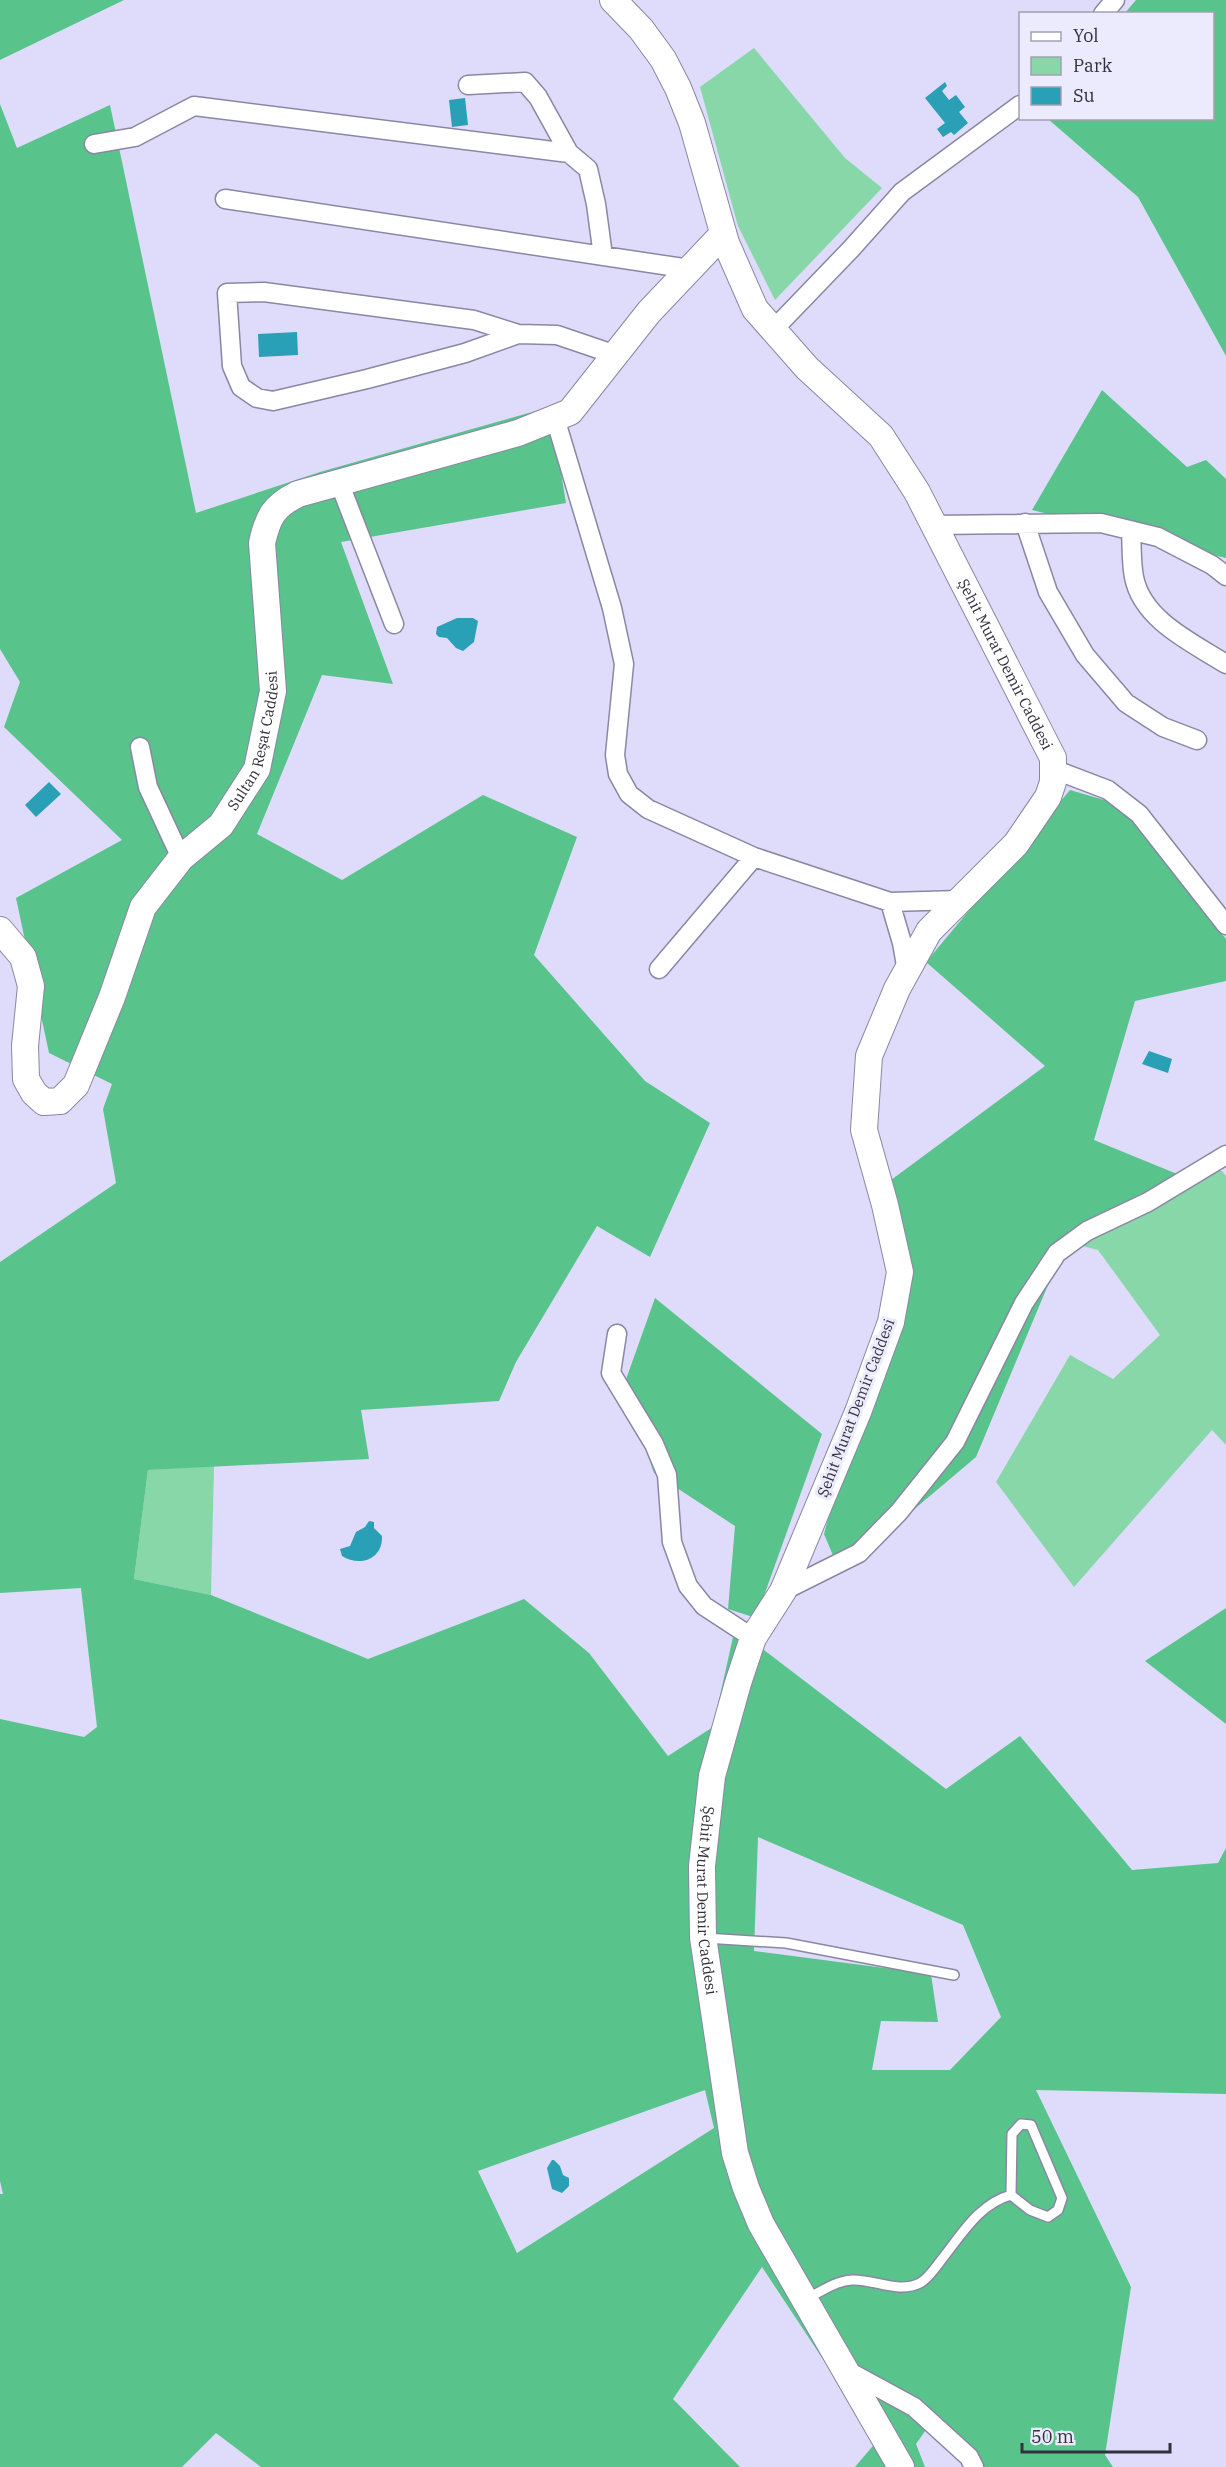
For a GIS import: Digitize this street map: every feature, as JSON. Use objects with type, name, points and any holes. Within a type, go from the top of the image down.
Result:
[{"type":"street","name":"Şehit Murat Demir Caddesi","points":[[613,0],[641,29],[663,59],[678,88],[692,123],[723,234],[754,309],[807,368],[881,436],[917,492],[1053,758],[1053,782],[1048,797],[1016,844],[929,931],[897,989],[869,1056],[864,1130],[885,1205],[900,1272],[891,1322],[858,1412],[783,1591],[753,1638],[712,1776],[702,1866],[703,1937],[735,2153],[746,2188],[761,2224],[901,2467]]},
{"type":"street","points":[[1105,12],[1115,0]]},
{"type":"street","points":[[468,85],[525,82],[538,97],[569,153],[588,169],[596,204],[603,256]]},
{"type":"street","points":[[94,144],[135,137],[194,106],[569,153]]},
{"type":"street","points":[[773,330],[902,192],[1019,106]]},
{"type":"street","points":[[225,199],[690,270]]},
{"type":"street","name":"Sultan Reşat Caddesi","points":[[0,930],[23,957],[31,986],[25,1046],[26,1079],[34,1093],[44,1102],[60,1101],[76,1085],[112,997],[143,907],[181,858],[221,825],[257,769],[273,691],[262,543],[267,520],[281,503],[298,494],[518,433],[570,412],[649,312],[723,234]]},
{"type":"street","points":[[518,334],[422,365],[273,401],[257,398],[241,387],[232,366],[227,293],[264,292],[463,319],[518,334],[557,335],[616,355]]},
{"type":"street","points":[[555,418],[612,608],[624,664],[615,755],[618,774],[629,794],[648,809],[754,857],[890,902],[960,900]]},
{"type":"street","points":[[339,482],[394,624]]},
{"type":"street","points":[[1025,523],[1048,592],[1085,656],[1126,703],[1163,727],[1197,740]]},
{"type":"street","points":[[934,525],[1101,524],[1158,537],[1212,565],[1226,576]]},
{"type":"street","points":[[1131,531],[1134,578],[1147,607],[1172,628],[1226,664]]},
{"type":"street","points":[[140,747],[148,787],[181,858]]},
{"type":"street","points":[[1053,770],[1108,790],[1139,814],[1226,925]]},
{"type":"street","points":[[659,969],[754,857]]},
{"type":"street","points":[[890,902],[902,943],[907,971]]},
{"type":"street","points":[[783,1591],[859,1553],[899,1512],[955,1442],[1024,1303],[1057,1253],[1086,1231],[1148,1202],[1224,1160]]},
{"type":"street","points":[[618,1334],[610,1373],[654,1444],[667,1475],[672,1542],[688,1586],[704,1606],[753,1638]]},
{"type":"street","points":[[844,2369],[914,2407],[969,2457],[974,2467]]},
{"type":"lane","points":[[703,1937],[786,1942],[954,1975]]},
{"type":"lane","points":[[1026,2124],[1032,2126],[1062,2198],[1061,2205],[1048,2217],[1029,2210],[1011,2195],[1012,2134],[1017,2127],[1026,2124]]},
{"type":"lane","points":[[804,2301],[835,2284],[850,2280],[902,2287],[916,2284],[929,2275],[980,2212],[996,2200],[1011,2195]]},
{"type":"green space","points":[[0,0],[124,0],[0,60]]},
{"type":"green space","points":[[1136,0],[1226,0],[1226,356],[1138,197],[1049,120],[1214,120],[1214,12],[1126,12]]},
{"type":"green space","points":[[754,48],[845,158],[882,188],[775,300],[738,226],[700,87]]},
{"type":"green space","points":[[0,104],[17,148],[110,105],[196,513],[320,472],[550,407],[566,503],[341,542],[393,684],[322,675],[257,834],[342,880],[483,795],[577,837],[534,955],[645,1081],[710,1123],[650,1257],[597,1226],[516,1362],[499,1401],[361,1410],[369,1459],[148,1470],[134,1579],[211,1595],[368,1659],[524,1599],[589,1653],[668,1756],[713,1727],[735,1628],[946,1789],[1020,1736],[1132,1870],[1218,1863],[1226,1848],[1226,2094],[1036,2090],[1131,2287],[1105,2455],[1113,2467],[965,2467],[935,2417],[916,2444],[925,2467],[855,2467],[877,2441],[762,2267],[673,2399],[740,2467],[261,2467],[216,2433],[182,2467],[0,2467],[0,2194],[3,2194],[0,2181],[0,1719],[84,1737],[97,1727],[81,1588],[0,1593],[0,1262],[116,1183],[103,1109],[112,1084],[49,1053],[16,898],[122,840],[4,727],[20,682],[0,649]],"holes":[[[758,1837],[963,1925],[1001,2017],[950,2070],[872,2070],[881,2021],[938,2022],[931,1974],[754,1951]],[[705,2090],[714,2128],[517,2253],[478,2171]]]},
{"type":"green space","points":[[1102,390],[1187,467],[1206,460],[1226,479],[1226,558],[1032,510]]},
{"type":"green space","points":[[1070,790],[1118,804],[1226,939],[1226,981],[1135,1001],[1094,1140],[1187,1178],[1066,1242],[976,1457],[840,1572],[824,1534],[899,1260],[887,1183],[1045,1066],[926,962]]},
{"type":"green space","points":[[1213,1171],[1222,1171],[1226,1176],[1226,1445],[1212,1430],[1074,1587],[996,1482],[1070,1355],[1113,1379],[1160,1335],[1098,1250],[1066,1242]]},
{"type":"green space","points":[[655,1298],[822,1434],[756,1618],[728,1609],[735,1526],[654,1473],[624,1385]]},
{"type":"green space","points":[[214,1466],[211,1595],[134,1579],[148,1470]]},
{"type":"green space","points":[[1226,1608],[1226,1724],[1145,1661]]},
{"type":"water","points":[[945,82],[947,86],[942,91],[949,100],[956,95],[965,107],[959,112],[968,123],[954,135],[951,132],[943,137],[937,129],[945,123],[925,98]]},
{"type":"water","points":[[465,98],[468,125],[452,127],[449,100]]},
{"type":"water","points":[[297,332],[298,355],[259,357],[258,334]]},
{"type":"water","points":[[457,618],[473,618],[478,621],[474,642],[463,651],[456,648],[447,638],[436,634],[437,627]]},
{"type":"water","points":[[49,782],[61,794],[36,817],[25,805]]},
{"type":"water","points":[[1149,1051],[1172,1059],[1168,1073],[1142,1064]]},
{"type":"water","points":[[369,1521],[374,1522],[374,1528],[382,1536],[379,1551],[369,1559],[362,1561],[342,1556],[340,1549],[350,1546],[356,1532],[365,1527]]},
{"type":"water","points":[[552,2160],[560,2166],[563,2175],[569,2178],[569,2186],[562,2193],[552,2189],[547,2168]]}]
